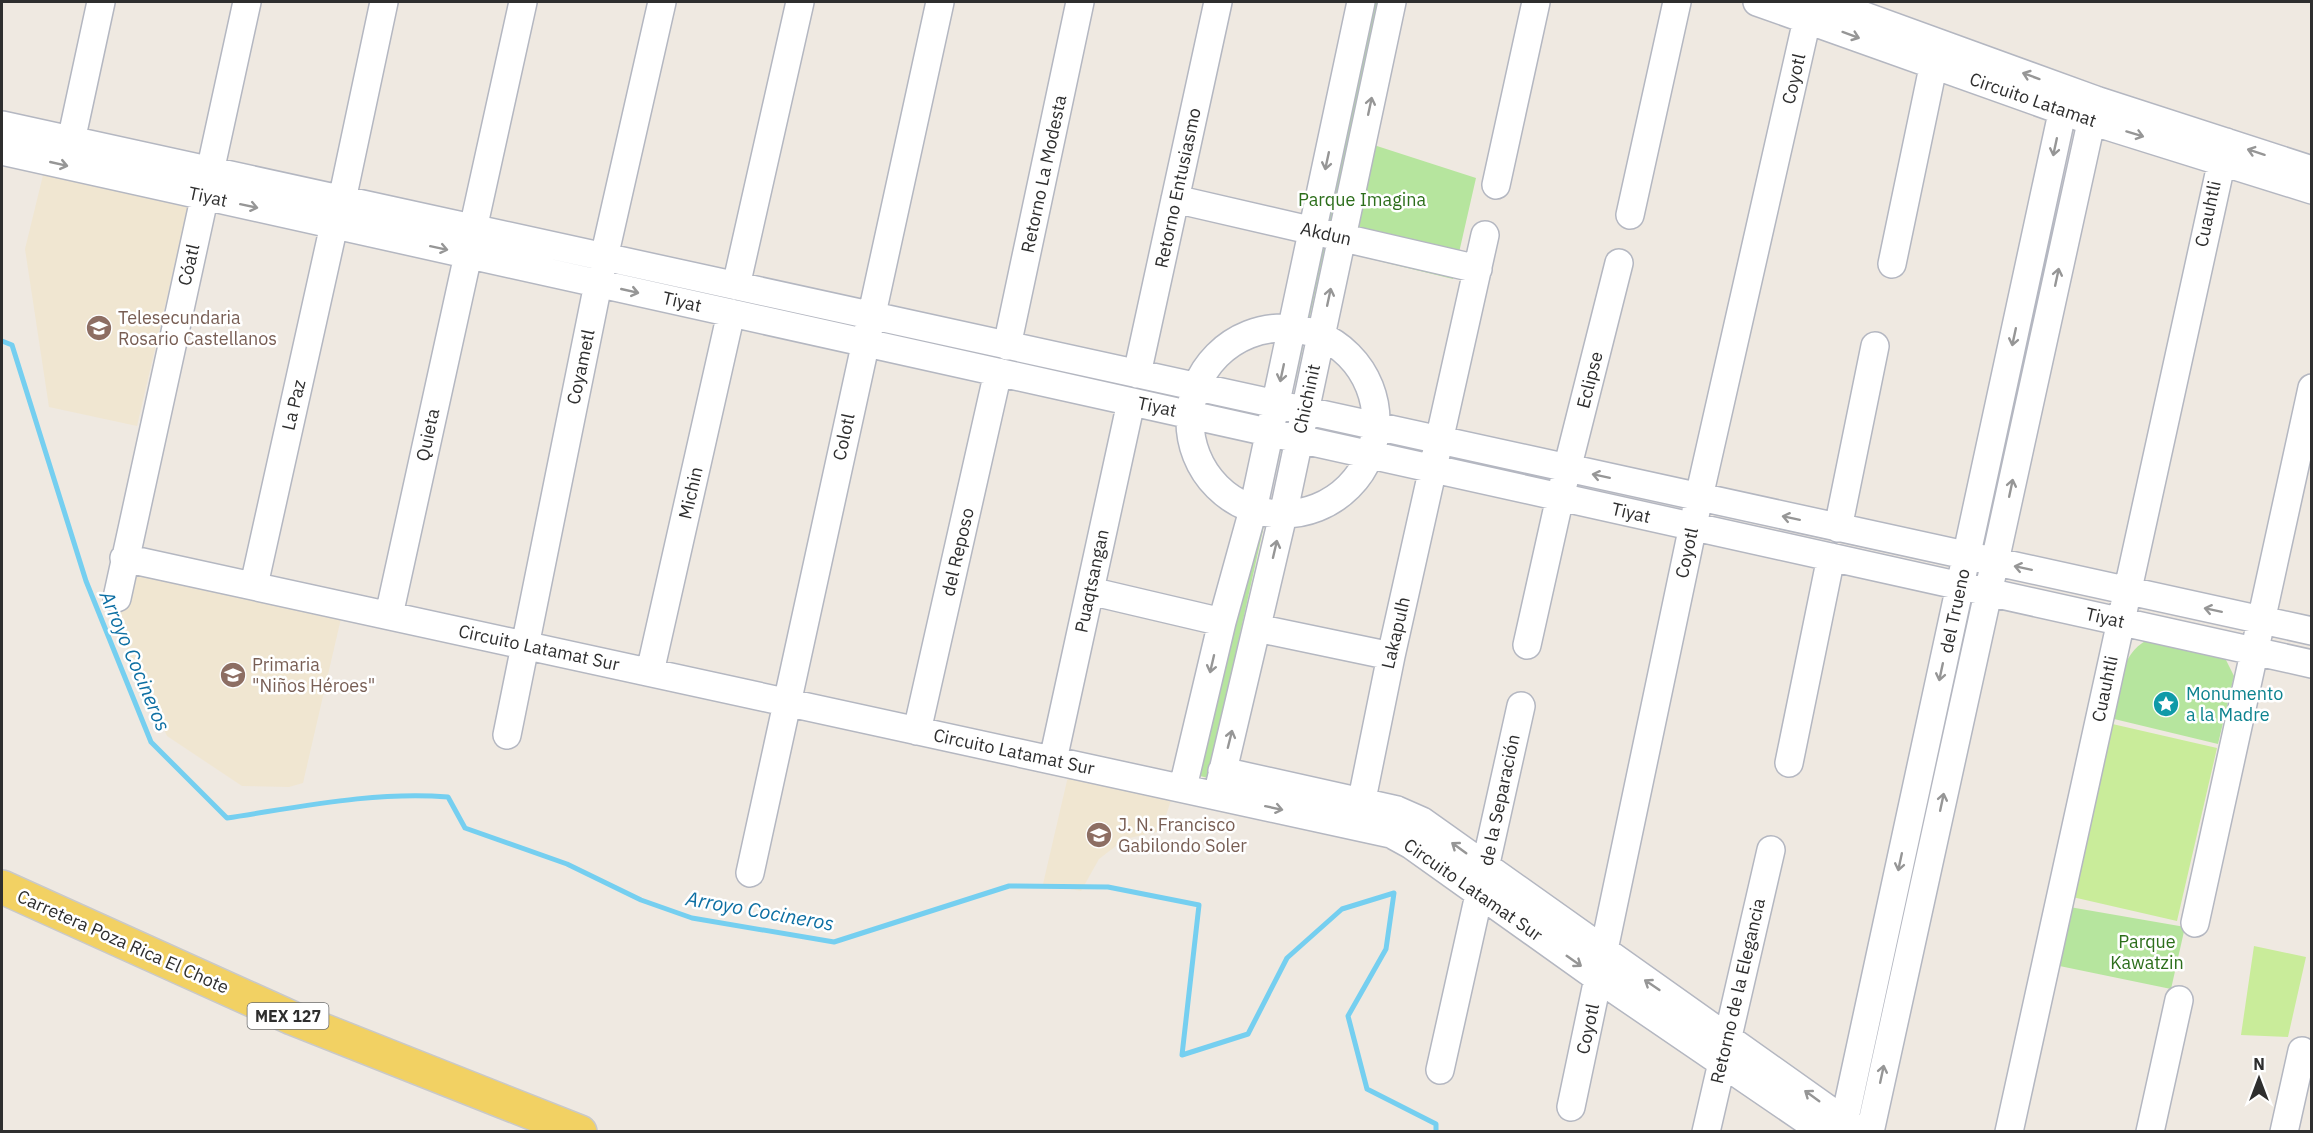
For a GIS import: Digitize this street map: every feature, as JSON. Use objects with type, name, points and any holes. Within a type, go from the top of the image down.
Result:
[{"type":"main road","name":"Carretera Poza Rica El Chote","points":[[2,887],[292,1018],[580,1131]]},
{"type":"street","points":[[71,141],[101,2]]},
{"type":"street","name":"Cóatl","points":[[117,598],[247,2]]},
{"type":"street","name":"La Paz","points":[[254,585],[384,2]]},
{"type":"street","name":"Quieta","points":[[389,615],[523,2]]},
{"type":"street","name":"Coyametl","points":[[507,735],[598,284],[662,2]]},
{"type":"street","points":[[736,286],[800,2]]},
{"type":"street","name":"Colotl","points":[[750,873],[940,2]]},
{"type":"street","name":"Retorno La Modesta","points":[[1007,345],[1080,2]]},
{"type":"street","name":"Retorno Entusiasmo","points":[[1137,374],[1218,2]]},
{"type":"street","name":"Chichinit","points":[[1183,787],[1222,622],[1252,510],[1361,2]]},
{"type":"street","name":"Chichinit","points":[[1220,783],[1299,439],[1392,2]]},
{"type":"street","points":[[1496,185],[1536,2]]},
{"type":"street","points":[[1630,215],[1677,2]]},
{"type":"street","name":"Circuito Latamat","points":[[1757,2],[1815,8],[2094,110],[2223,151],[2312,170]]},
{"type":"street","name":"Coyotl","points":[[1571,1107],[1699,497],[1815,8]]},
{"type":"street","points":[[1892,264],[1936,54]]},
{"type":"street","name":"del Trueno","points":[[1842,1129],[2065,100]]},
{"type":"street","name":"del Trueno","points":[[1869,1131],[2094,110]]},
{"type":"street","name":"Tiyat","points":[[2,125],[71,141],[208,184]]},
{"type":"street","name":"Tiyat","points":[[2,151],[208,184],[338,212],[471,242],[598,284],[2312,664]]},
{"type":"street","name":"Circuito Latamat","points":[[2223,151],[2312,190]]},
{"type":"street","name":"Cuauhtli","points":[[2009,1131],[2223,151]]},
{"type":"street","name":"Akdun","points":[[1175,199],[1478,269]]},
{"type":"street","name":"Lakapulh","points":[[1359,814],[1391,656],[1485,235]]},
{"type":"street","name":"Tiyat","points":[[471,242],[604,257],[2312,631]]},
{"type":"street","name":"Eclipse","points":[[1527,645],[1560,497],[1619,263]]},
{"type":"street","name":"Michin","points":[[650,672],[731,313]]},
{"type":"street","points":[[1292,327],[1321,335],[1345,350],[1363,372],[1374,398],[1377,427],[1370,455],[1350,487],[1319,508],[1282,515],[1252,510],[1226,496],[1205,474],[1192,447],[1189,414],[1195,387],[1211,360],[1234,341],[1262,330],[1292,327]]},
{"type":"street","points":[[1838,528],[1875,346]]},
{"type":"street","points":[[1048,383],[1055,356]]},
{"type":"street","name":"del Reposo","points":[[917,731],[998,372]]},
{"type":"street","points":[[2195,923],[2309,400]]},
{"type":"street","name":"Puaqtsangan","points":[[1053,760],[1131,402]]},
{"type":"street","points":[[1789,763],[1831,557]]},
{"type":"street","name":"Circuito Latamat Sur","points":[[124,558],[1183,787],[1220,783],[1359,814],[1397,810],[1422,821],[1605,953],[1728,1036],[1842,1129]]},
{"type":"street","points":[[1090,591],[1222,622]]},
{"type":"street","points":[[1257,628],[1391,656]]},
{"type":"street","name":"de la Separación","points":[[1440,1070],[1521,706]]},
{"type":"street","name":"Circuito Latamat Sur","points":[[1359,814],[1406,842],[1599,979],[1722,1062],[1842,1129]]},
{"type":"street","name":"Retorno de la Elegancia","points":[[1706,1131],[1771,850]]},
{"type":"street","points":[[2150,1131],[2179,1000]]},
{"type":"street","points":[[2284,1131],[2302,1050]]},
{"type":"shaded area","name":"Telesecundaria Rosario Castellanos","points":[[45,167],[190,199],[137,426],[49,407],[25,249]]},
{"type":"shaded area","name":"Primaria \"Niños Héroes\"","points":[[135,570],[342,614],[303,783],[289,787],[242,786],[167,736],[110,611],[130,593]]},
{"type":"shaded area","name":"J. N. Francisco Gabilondo Soler","points":[[1069,772],[1172,797],[1161,831],[1125,839],[1099,859],[1081,891],[1043,884]]},
{"type":"green space","name":"Parque Imagina","points":[[1371,2],[1379,2],[1349,137],[1476,178],[1453,279],[1325,248],[1295,383],[1287,381],[1317,246],[1296,241],[1309,186]]},
{"type":"green space","points":[[1275,438],[1283,440],[1208,778],[1200,776]]},
{"type":"green space","points":[[2147,640],[2224,656],[2234,676],[2218,744],[2110,718],[2126,663],[2138,646]]},
{"type":"green space","points":[[2108,723],[2217,748],[2177,921],[2068,896]]},
{"type":"green space","name":"Parque Kawatzin","points":[[2058,905],[2185,927],[2171,989],[2045,963]]},
{"type":"green space","points":[[2254,946],[2306,957],[2288,1037],[2241,1035]]},
{"type":"waterway","name":"Arroyo Cocineros","points":[[2,341],[12,345],[86,581],[151,742],[227,818],[365,798],[448,797],[465,828],[567,864],[641,900],[692,918],[834,942],[1009,886],[1108,887],[1199,905],[1182,1055],[1248,1034],[1287,958],[1342,909],[1394,893],[1386,949],[1348,1016],[1367,1089],[1436,1124],[1436,1132]]},
{"type":"place","name":"Telesecundaria Rosario Castellanos","points":[[99,328]]},
{"type":"place","name":"Primaria \"Niños Héroes\"","points":[[233,675]]},
{"type":"place","name":"Monumento a la Madre","points":[[2166,704]]},
{"type":"place","name":"J. N. Francisco Gabilondo Soler","points":[[1099,835]]}]
